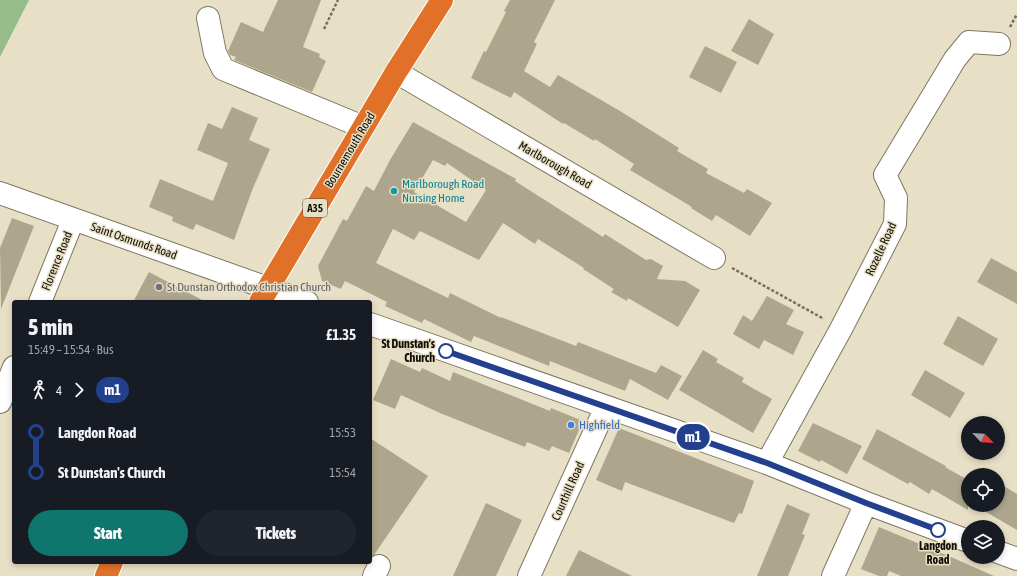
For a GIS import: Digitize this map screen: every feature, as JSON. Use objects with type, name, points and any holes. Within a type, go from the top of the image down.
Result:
[{"type":"highway","name":"Bournemouth Road","points":[[264,295],[396,72],[442,0]]},
{"type":"highway","points":[[106,576],[111,564]]},
{"type":"street","points":[[208,18],[215,53],[223,70],[363,127]]},
{"type":"street","name":"Rozelle Road","points":[[767,463],[841,329],[895,224],[896,198],[885,175],[955,59],[969,42],[999,44]]},
{"type":"street","name":"Marlborough Road","points":[[396,72],[714,258]]},
{"type":"street","name":"Saint Osmunds Road","points":[[0,193],[264,295],[295,300]]},
{"type":"street","name":"Florence Road","points":[[41,300],[73,220]]},
{"type":"street","points":[[372,325],[767,463],[866,503],[961,538]]},
{"type":"street","points":[[0,402],[12,372]]},
{"type":"street","name":"Courthill Road","points":[[529,576],[606,406]]},
{"type":"street","points":[[833,576],[866,503]]},
{"type":"street","points":[[1005,555],[1017,559]]},
{"type":"path","points":[[324,29],[338,0]]},
{"type":"path","points":[[714,258],[841,329]]},
{"type":"green space","points":[[0,0],[29,0],[0,57]]},
{"type":"building","points":[[278,0],[321,0],[303,47],[320,54],[319,57],[326,61],[312,92],[234,60],[236,57],[230,55],[228,51],[241,22],[263,32]]},
{"type":"building","points":[[510,0],[555,0],[534,42],[537,44],[524,71],[550,87],[558,75],[620,111],[679,148],[677,151],[708,169],[706,173],[744,193],[747,189],[772,203],[750,236],[716,215],[712,221],[691,208],[692,207],[630,170],[634,164],[595,139],[594,141],[564,123],[563,124],[514,92],[511,98],[471,78],[506,12],[504,11]]},
{"type":"building","points":[[749,19],[774,34],[758,65],[731,51]]},
{"type":"building","points":[[705,46],[737,62],[721,93],[689,77]]},
{"type":"building","points":[[232,107],[258,118],[249,140],[270,149],[253,188],[234,240],[196,224],[193,230],[172,221],[173,217],[149,207],[160,179],[213,201],[228,163],[197,150],[208,123],[222,129]]},
{"type":"building","points":[[413,122],[516,179],[515,181],[603,237],[605,234],[646,260],[651,259],[663,266],[657,279],[685,281],[700,290],[678,327],[628,298],[627,301],[611,292],[614,289],[583,269],[584,268],[538,239],[535,244],[503,223],[479,260],[420,231],[414,240],[393,229],[376,263],[448,298],[450,293],[501,318],[576,346],[578,342],[656,373],[661,365],[682,376],[668,400],[630,379],[625,391],[550,361],[549,366],[474,336],[471,342],[424,319],[422,323],[385,306],[387,302],[345,281],[341,289],[322,281],[318,266],[343,219],[347,221],[366,186],[374,191],[390,160]],"holes":[[[433,160],[445,166],[447,163],[486,190],[466,222],[414,192]]]},
{"type":"building","points":[[12,218],[34,226],[1,309],[0,248]]},
{"type":"building","points":[[991,258],[1017,272],[1017,304],[977,282]]},
{"type":"building","name":"St Dunstan Orthodox Christian Church","points":[[149,272],[202,300],[134,300]]},
{"type":"building","points":[[767,296],[794,310],[786,324],[804,332],[793,355],[764,340],[759,349],[733,334],[743,315],[752,321]]},
{"type":"building","points":[[958,316],[998,339],[983,366],[943,344]]},
{"type":"building","points":[[703,350],[718,359],[716,362],[744,378],[742,382],[772,399],[753,433],[679,390]]},
{"type":"building","points":[[391,359],[420,372],[422,368],[450,381],[453,372],[550,411],[551,408],[583,421],[569,453],[552,446],[549,451],[527,442],[525,447],[440,413],[401,395],[395,409],[373,400]]},
{"type":"building","points":[[925,370],[965,393],[950,418],[911,395]]},
{"type":"building","points":[[813,423],[862,446],[847,474],[821,460],[820,462],[798,451]]},
{"type":"building","points":[[619,428],[754,481],[742,514],[739,513],[734,523],[625,482],[622,491],[596,480]]},
{"type":"building","points":[[877,429],[946,466],[945,467],[961,476],[961,506],[932,489],[929,494],[910,482],[908,484],[862,459]]},
{"type":"building","points":[[372,439],[428,476],[372,556]]},
{"type":"building","points":[[1005,487],[1017,494],[1017,530],[1005,523],[1005,520],[1000,520],[986,512],[1005,512]]},
{"type":"building","points":[[486,503],[522,520],[496,576],[453,576]]},
{"type":"building","points":[[787,504],[810,514],[802,534],[805,535],[788,576],[757,576]]},
{"type":"building","points":[[879,527],[961,561],[961,564],[967,564],[994,576],[901,576],[889,571],[887,576],[879,576],[861,569]]},
{"type":"building","points":[[579,550],[632,576],[566,576]]},
{"type":"bus line","name":"m1","points":[[446,351],[767,463],[938,530]]},
{"type":"place","name":"Marlborough Road Nursing Home","points":[[394,191]]},
{"type":"place","name":"St Dunstan Orthodox Christian Church","points":[[159,287]]},
{"type":"place","name":"St Dunstan's Church","points":[[446,351]]},
{"type":"place","name":"Highfield","points":[[571,425]]},
{"type":"place","name":"Langdon Road","points":[[938,530]]}]
